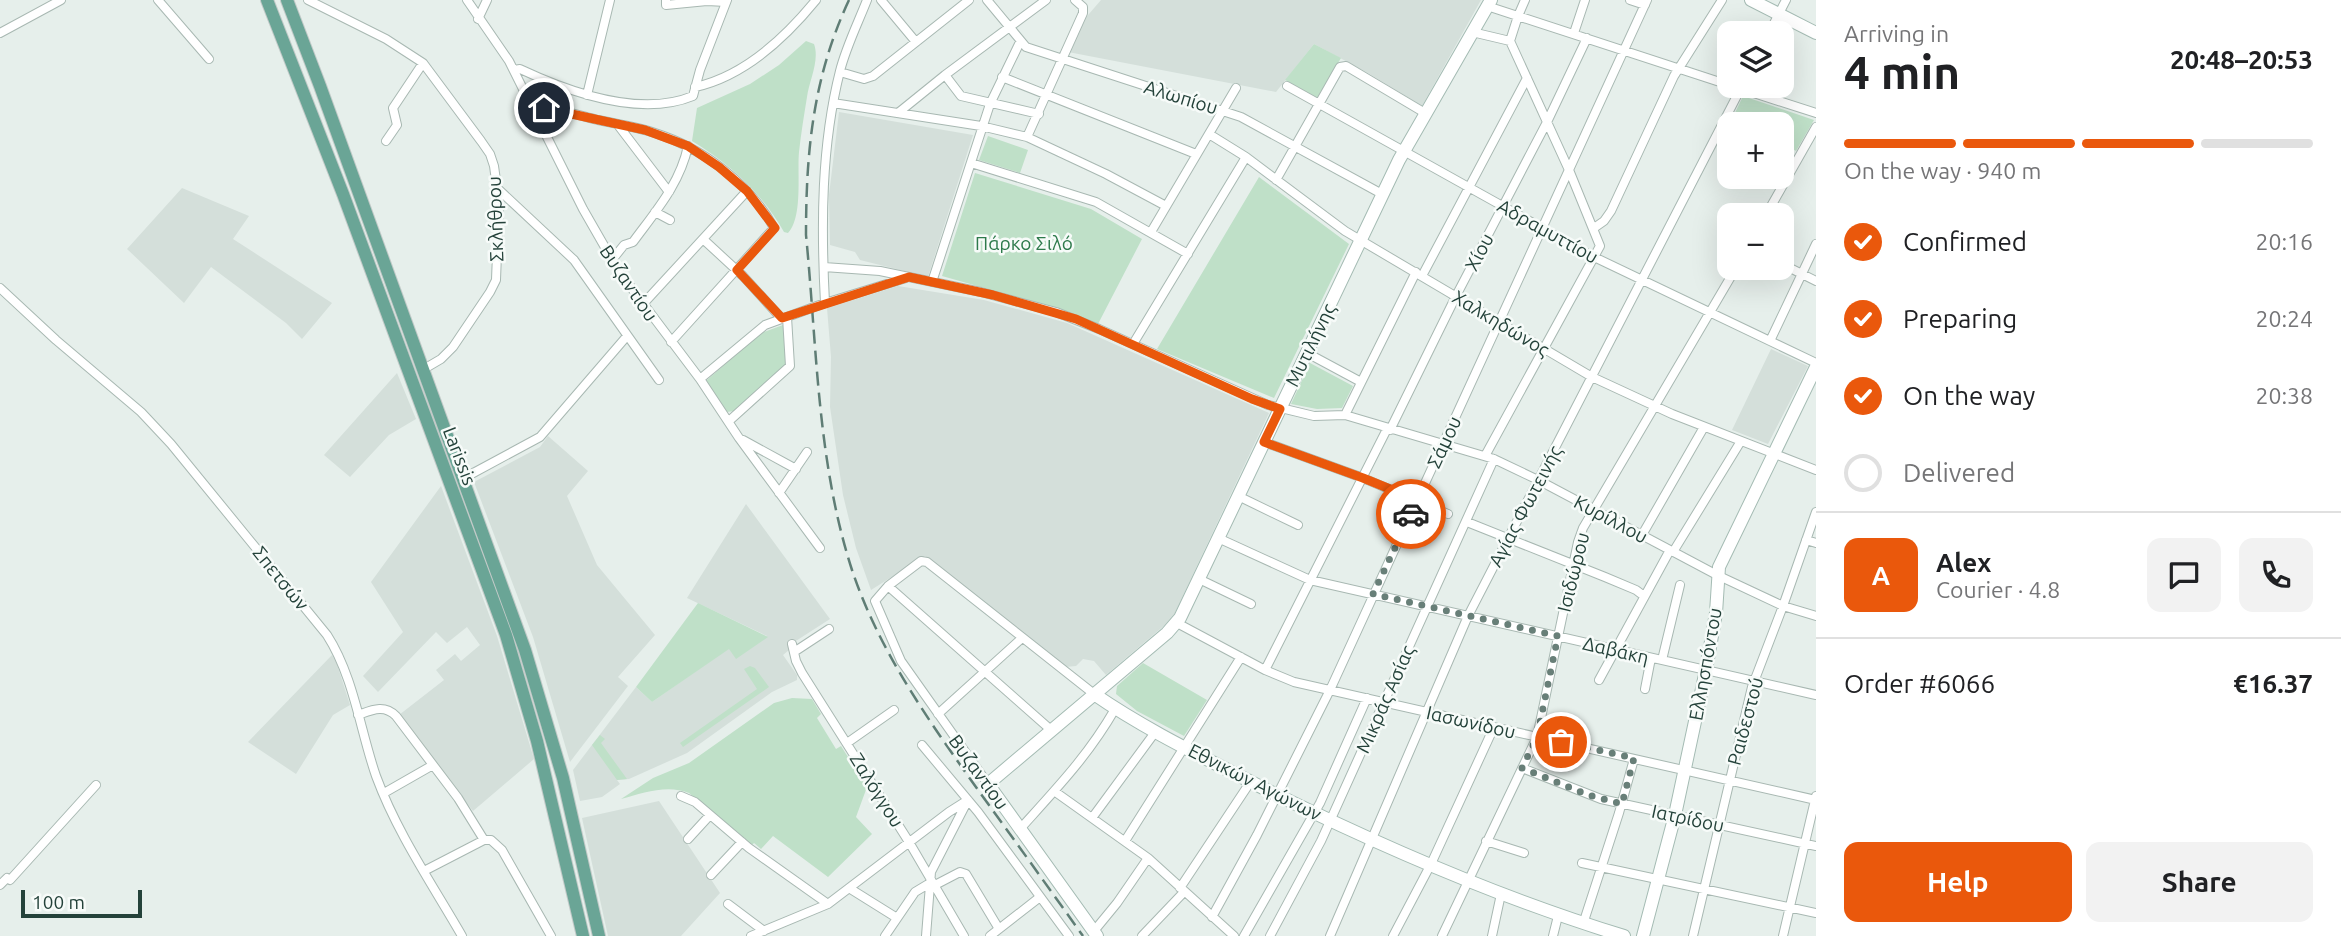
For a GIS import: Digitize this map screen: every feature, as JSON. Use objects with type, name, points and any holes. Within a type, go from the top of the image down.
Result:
[{"type":"main road","name":"Larissis","points":[[267,0],[338,182],[506,635],[537,741],[583,936]]},
{"type":"main road","name":"Larissis","points":[[287,0],[464,478],[540,693],[599,936]]},
{"type":"street","points":[[0,33],[61,0]]},
{"type":"street","points":[[158,0],[209,59]]},
{"type":"street","points":[[308,0],[386,39],[423,63],[393,108],[397,125],[386,141]]},
{"type":"street","name":"Βυζαντίου","points":[[467,0],[514,70],[583,209],[612,260],[820,548]]},
{"type":"street","points":[[478,19],[486,0]]},
{"type":"street","points":[[587,95],[610,0]]},
{"type":"street","points":[[695,87],[727,76],[763,54],[816,0]]},
{"type":"street","points":[[825,303],[824,192],[833,103],[840,72],[867,0]]},
{"type":"street","points":[[881,0],[916,42]]},
{"type":"street","points":[[840,72],[864,79],[871,77],[969,0]]},
{"type":"street","name":"Αλωπίου","points":[[986,0],[1026,47],[1249,120],[1382,194]]},
{"type":"street","points":[[898,113],[1046,0]]},
{"type":"street","points":[[1027,138],[1083,10],[1075,0]]},
{"type":"street","points":[[1525,0],[1510,41],[1594,228],[1604,221],[1611,211],[1679,68],[1722,0]]},
{"type":"street","points":[[1574,33],[1585,0]]},
{"type":"street","points":[[1630,0],[1646,2]]},
{"type":"street","points":[[1751,0],[1816,33]]},
{"type":"street","points":[[1776,21],[1786,0]]},
{"type":"street","points":[[514,70],[520,69],[559,87],[587,95],[650,104],[671,103],[693,96],[726,1],[666,3]]},
{"type":"street","name":"Σάμου","points":[[1212,917],[1330,690],[1646,2]]},
{"type":"street","points":[[1489,3],[1518,16],[1717,80]]},
{"type":"street","name":"Μυτιλήνης","points":[[988,784],[1177,623],[1382,194],[1489,3]]},
{"type":"street","points":[[1472,32],[1510,41]]},
{"type":"street","name":"Χίου","points":[[1265,670],[1547,122],[1587,37]]},
{"type":"street","points":[[932,282],[981,127],[1020,42]]},
{"type":"street","name":"Σκλήθρου","points":[[423,63],[490,154],[498,189],[497,274],[494,285],[453,347],[441,359],[424,369]]},
{"type":"street","points":[[1276,180],[1338,68],[1346,66],[1425,113]]},
{"type":"street","points":[[945,75],[961,96],[1039,114]]},
{"type":"street","points":[[1002,77],[1196,154]]},
{"type":"street","points":[[1345,415],[1527,78]]},
{"type":"street","name":"Αδραμυττίου","points":[[1287,86],[1594,257],[1816,365]]},
{"type":"street","points":[[1151,232],[1236,88]]},
{"type":"street","name":"Αγίας Φωτεινής","points":[[1333,935],[1468,616],[1642,282],[1730,98]]},
{"type":"street","points":[[1772,98],[1816,113]]},
{"type":"street","points":[[833,103],[981,127],[1027,138],[1106,174],[1166,206]]},
{"type":"street","points":[[534,109],[552,109],[654,132],[688,146],[719,167],[747,191],[775,228],[671,342]]},
{"type":"street","points":[[618,125],[669,192]]},
{"type":"street","points":[[1773,203],[1816,127]]},
{"type":"street","name":"Χαλκηδώνος","points":[[1209,134],[1246,157],[1360,240],[1592,377],[1704,427],[1816,470]]},
{"type":"street","points":[[612,260],[624,245],[633,242],[669,192],[681,173],[688,146]]},
{"type":"street","points":[[1133,344],[1246,157]]},
{"type":"street","points":[[971,163],[1096,202],[1188,254]]},
{"type":"street","points":[[498,189],[568,253],[659,380]]},
{"type":"street","points":[[643,304],[747,191]]},
{"type":"street","points":[[655,212],[670,220]]},
{"type":"street","name":"Μικράς Ασίας","points":[[1270,936],[1331,821],[1467,522],[1490,458],[1600,246],[1594,228]]},
{"type":"street","points":[[704,240],[784,318],[790,366],[729,421]]},
{"type":"street","points":[[1770,341],[1816,244]]},
{"type":"street","name":"Κυρίλλου","points":[[824,267],[867,269],[909,277],[1056,312],[1280,409],[1314,416],[1345,415],[1490,458],[1538,480],[1717,575],[1783,606],[1816,616]]},
{"type":"street","points":[[1794,270],[1816,281]]},
{"type":"street","points":[[700,379],[758,329],[813,307],[909,277]]},
{"type":"street","name":"Ισιδώρου","points":[[1442,936],[1537,737],[1580,535],[1729,280]]},
{"type":"street","name":"Σπετσών","points":[[0,288],[56,340],[132,402],[171,443],[327,635],[341,662],[372,764],[384,793],[424,871],[462,936]]},
{"type":"street","points":[[464,478],[540,437],[627,335]]},
{"type":"street","points":[[1307,353],[1361,382]]},
{"type":"street","name":"Ελλησπόντου","points":[[1643,936],[1675,815],[1706,670],[1716,613],[1717,575],[1723,555],[1816,365]]},
{"type":"street","points":[[1642,535],[1704,427]]},
{"type":"street","points":[[739,438],[796,469]]},
{"type":"street","points":[[1599,680],[1644,596],[1741,441]]},
{"type":"street","points":[[1264,442],[1363,478],[1448,514]]},
{"type":"street","points":[[779,493],[807,452]]},
{"type":"street","points":[[1238,496],[1298,525]]},
{"type":"street","name":"Ραιδεστού","points":[[1693,936],[1754,681],[1816,512]]},
{"type":"street","points":[[1467,522],[1636,590],[1644,596]]},
{"type":"street","name":"Δαβάκη","points":[[1218,538],[1310,580],[1816,695]]},
{"type":"street","points":[[1806,540],[1816,543]]},
{"type":"street","name":"Εθνικών Αγώνων","points":[[888,586],[924,561],[1094,694],[1115,709],[1184,747],[1277,795],[1372,839],[1597,932],[1624,936]]},
{"type":"street","points":[[1199,579],[1251,604]]},
{"type":"street","points":[[1662,660],[1680,584]]},
{"type":"street","points":[[888,586],[1051,730]]},
{"type":"street","name":"Βυζαντίου","points":[[888,586],[875,601],[897,655],[1096,934]]},
{"type":"street","name":"Ιασωνίδου","points":[[1177,623],[1291,681],[1816,798]]},
{"type":"street","name":"Ζαλόγγου","points":[[829,629],[793,648],[802,673],[909,842],[964,936]]},
{"type":"street","points":[[938,714],[1022,638]]},
{"type":"street","points":[[1125,841],[1241,657]]},
{"type":"street","points":[[1645,689],[1651,658]]},
{"type":"street","points":[[1244,936],[1315,813],[1367,698]]},
{"type":"street","points":[[358,715],[378,708],[391,711],[458,798],[484,840]]},
{"type":"street","points":[[1020,829],[1097,740],[1115,709]]},
{"type":"street","points":[[847,743],[894,710]]},
{"type":"street","points":[[1393,936],[1431,864],[1494,727]]},
{"type":"street","points":[[1092,818],[1156,730]]},
{"type":"street","points":[[922,745],[968,800],[1069,936]]},
{"type":"street","points":[[1583,924],[1634,758]]},
{"type":"street","points":[[384,793],[433,765]]},
{"type":"street","name":"Ιατρίδου","points":[[1522,768],[1588,795],[1816,846]]},
{"type":"street","points":[[1142,936],[1182,890],[1251,781]]},
{"type":"street","points":[[0,885],[8,878],[10,880],[96,785]]},
{"type":"street","points":[[1054,791],[1148,858],[1234,936]]},
{"type":"street","points":[[681,796],[692,800],[742,842],[828,904]]},
{"type":"street","points":[[1783,936],[1816,798]]},
{"type":"street","points":[[754,936],[828,904],[968,800]]},
{"type":"street","points":[[926,936],[932,882],[941,850],[968,800]]},
{"type":"street","points":[[688,839],[710,815]]},
{"type":"street","points":[[424,871],[484,840],[491,840],[502,850],[551,936]]},
{"type":"street","points":[[1486,841],[1524,853]]},
{"type":"street","points":[[711,875],[742,842]]},
{"type":"street","points":[[1096,934],[1148,858]]},
{"type":"street","points":[[1582,863],[1816,913]]},
{"type":"street","points":[[885,936],[918,888],[960,872],[966,874],[999,929]]},
{"type":"street","points":[[849,888],[897,918]]},
{"type":"street","points":[[1492,936],[1501,894]]},
{"type":"street","points":[[990,936],[1040,897]]},
{"type":"street","points":[[728,904],[764,931]]},
{"type":"street","points":[[1553,936],[1558,916]]},
{"type":"street","points":[[1057,936],[1063,928]]},
{"type":"shaded area","points":[[1101,0],[1481,0],[1422,106],[1314,44],[1276,92],[1068,52],[1082,22]]},
{"type":"shaded area","points":[[839,112],[973,135],[928,277],[860,260],[855,252],[830,245],[829,195]]},
{"type":"shaded area","points":[[182,188],[249,216],[233,239],[332,303],[302,339],[286,323],[211,267],[184,303],[127,249]]},
{"type":"shaded area","points":[[898,286],[984,300],[1067,323],[1269,413],[1172,619],[1106,675],[1094,661],[1083,659],[1076,666],[1065,667],[925,556],[871,590],[856,548],[843,495],[830,407],[831,357],[827,308]]},
{"type":"shaded area","points":[[1771,349],[1808,366],[1768,444],[1732,430]]},
{"type":"shaded area","points":[[397,373],[416,419],[389,435],[350,477],[324,455]]},
{"type":"shaded area","points":[[548,436],[588,471],[567,496],[597,565],[655,635],[618,677],[628,686],[570,762],[533,637],[474,482],[540,447]]},
{"type":"shaded area","points":[[441,486],[497,636],[534,759],[473,811],[399,715],[444,680],[436,670],[455,654],[461,661],[480,645],[467,627],[447,643],[436,632],[378,692],[363,676],[403,632],[371,582]]},
{"type":"shaded area","points":[[746,504],[830,619],[788,646],[789,650],[783,655],[797,675],[797,680],[772,692],[687,753],[629,779],[617,780],[620,784],[602,797],[580,801],[573,770],[636,687],[652,702],[729,648],[736,658],[767,636],[687,598]]},
{"type":"shaded area","points":[[332,655],[350,705],[333,715],[296,774],[248,742]]},
{"type":"shaded area","points":[[659,801],[720,893],[681,936],[608,936],[582,818]]},
{"type":"green space","points":[[806,41],[814,44],[816,57],[800,145],[798,206],[793,226],[788,233],[784,232],[766,205],[744,180],[692,141],[697,108],[750,84],[779,65]]},
{"type":"green space","points":[[1314,44],[1341,58],[1317,98],[1285,80]]},
{"type":"green space","points":[[1742,98],[1749,98],[1790,112],[1735,112]]},
{"type":"green space","points":[[1794,113],[1814,120],[1796,151],[1794,150]]},
{"type":"green space","points":[[988,136],[1028,150],[1020,173],[979,160]]},
{"type":"green space","name":"Πάρκο Σιλό","points":[[975,173],[1091,209],[1142,239],[1098,324],[1069,312],[942,276]]},
{"type":"green space","points":[[1259,177],[1349,244],[1274,398],[1157,349]]},
{"type":"green space","points":[[783,325],[788,365],[736,411],[726,412],[706,383],[707,380],[761,333]]},
{"type":"green space","points":[[1310,363],[1353,386],[1342,408],[1317,409],[1291,404]]},
{"type":"green space","points":[[698,603],[768,637],[736,659],[729,649],[652,702],[636,687]]},
{"type":"green space","points":[[1143,663],[1207,700],[1184,736],[1137,711],[1116,694],[1117,686]]},
{"type":"green space","points":[[750,666],[755,668],[769,687],[683,747],[680,743],[757,689],[744,669]]},
{"type":"green space","points":[[792,698],[812,699],[821,714],[817,718],[836,749],[841,746],[867,787],[856,817],[872,834],[828,877],[773,836],[761,849],[754,843],[752,845],[689,793],[664,789],[621,799],[653,778],[689,763],[774,703]]},
{"type":"green space","points":[[600,735],[605,739],[601,743],[627,779],[617,780],[592,745]]},
{"type":"railway","points":[[849,0],[827,57],[820,86],[810,144],[806,204],[806,235],[820,404],[840,529],[863,600],[907,684],[960,764],[1083,936]]},
{"type":"way so far","points":[[1411,514],[1373,594],[1558,636],[1537,737],[1522,768],[1588,795],[1622,804],[1634,758],[1561,742]]},
{"type":"route","points":[[544,108],[663,135],[711,160],[730,175],[747,191],[775,228],[737,270],[782,318],[909,277],[1056,312],[1280,409],[1264,442],[1417,500],[1411,514]]}]
